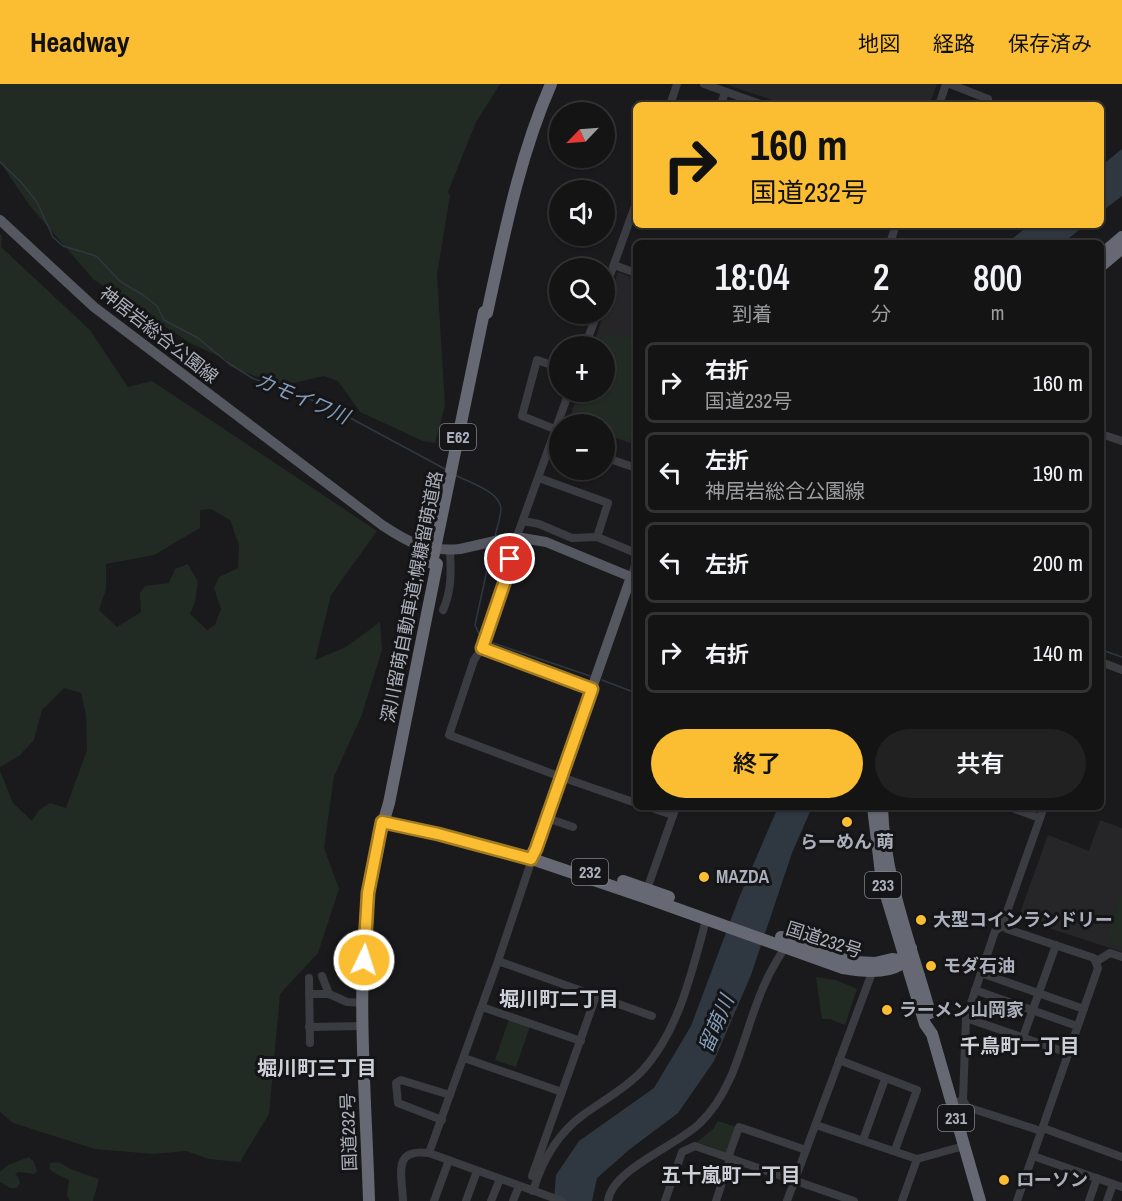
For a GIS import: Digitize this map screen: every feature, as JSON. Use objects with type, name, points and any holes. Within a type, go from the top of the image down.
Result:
[{"type":"highway","name":"深川留萌自動車道;幌糠留萌道路","points":[[486,312],[504,208],[523,140],[544,84]]},
{"type":"highway","name":"深川留萌自動車道;幌糠留萌道路","points":[[382,822],[486,312],[527,149],[551,84]]},
{"type":"highway","points":[[1104,252],[1122,237]]},
{"type":"highway","points":[[1104,263],[1122,248]]},
{"type":"highway","name":"233","points":[[873,810],[882,882],[908,954]]},
{"type":"highway","name":"233","points":[[882,810],[892,880],[908,954]]},
{"type":"highway","name":"国道232号","points":[[369,1201],[363,1003],[368,893],[382,822],[531,859],[546,860],[646,893],[780,942],[843,968],[864,972],[874,967],[893,963]]},
{"type":"highway","points":[[908,954],[893,963],[915,977]]},
{"type":"highway","name":"231","points":[[908,954],[925,1024],[932,1035],[958,1102],[964,1146],[980,1201]]},
{"type":"main road","name":"神居岩総合公園線","points":[[0,220],[94,307],[406,541],[430,549],[455,549],[504,539],[522,538],[546,542],[631,577]]},
{"type":"main road","points":[[531,859],[631,577]]},
{"type":"street","points":[[671,102],[677,84]]},
{"type":"street","points":[[704,84],[753,102]]},
{"type":"street","points":[[940,102],[948,84],[988,98]]},
{"type":"street","points":[[722,102],[725,92]]},
{"type":"street","points":[[615,262],[633,211]]},
{"type":"street","points":[[615,265],[633,272]]},
{"type":"street","points":[[549,364],[537,360],[522,416],[549,427]]},
{"type":"street","points":[[1104,435],[1122,441]]},
{"type":"street","points":[[549,455],[538,478],[512,550],[508,572],[482,648],[474,660],[449,735],[633,802]]},
{"type":"street","points":[[615,461],[633,467]]},
{"type":"street","points":[[538,478],[608,503],[597,537]]},
{"type":"street","points":[[523,521],[539,524],[572,537],[597,537],[633,552]]},
{"type":"street","points":[[443,610],[448,598],[455,549]]},
{"type":"street","points":[[631,577],[633,571]]},
{"type":"street","points":[[482,648],[592,689]]},
{"type":"street","points":[[1104,663],[1122,670]]},
{"type":"street","points":[[1018,810],[1040,818]]},
{"type":"street","points":[[1017,1201],[1098,968],[1094,958],[1007,929],[1004,925],[1043,810]]},
{"type":"street","points":[[646,893],[675,811]]},
{"type":"street","points":[[547,818],[573,827]]},
{"type":"street","points":[[429,1154],[498,961],[531,859]]},
{"type":"street","points":[[532,1190],[542,1164],[554,1144],[580,1117],[640,1073],[657,1053],[672,1023],[712,919]]},
{"type":"street","points":[[1004,925],[996,930],[966,1018],[958,1102],[967,1107],[1122,1156]]},
{"type":"street","points":[[608,1201],[616,1183],[627,1172],[687,1135],[702,1122],[714,1106],[729,1081],[780,942]]},
{"type":"street","points":[[1023,1037],[1056,945]]},
{"type":"street","points":[[1097,961],[1110,953],[1122,957]]},
{"type":"street","points":[[498,961],[652,1016]]},
{"type":"street","points":[[787,1201],[874,967]]},
{"type":"street","points":[[981,973],[1084,1009]]},
{"type":"street","points":[[322,976],[328,994]]},
{"type":"street","points":[[309,978],[310,1043]]},
{"type":"street","points":[[975,990],[1077,1026]]},
{"type":"street","points":[[309,994],[328,994],[346,1002],[363,1003]]},
{"type":"street","points":[[532,1190],[562,1092],[596,996]]},
{"type":"street","points":[[482,1007],[580,1041]]},
{"type":"street","points":[[966,1018],[1068,1053]]},
{"type":"street","points":[[309,1027],[364,1026]]},
{"type":"street","points":[[464,1058],[562,1092]]},
{"type":"street","points":[[839,1060],[917,1090],[895,1150]]},
{"type":"street","points":[[863,1140],[885,1079]]},
{"type":"street","points":[[442,1120],[398,1103],[396,1083],[401,1080],[450,1095]]},
{"type":"street","points":[[816,1125],[917,1159],[964,1146]]},
{"type":"street","points":[[716,1201],[739,1127],[806,1150]]},
{"type":"street","points":[[665,1201],[682,1152],[695,1146],[854,1201]]},
{"type":"street","points":[[403,1201],[402,1179],[405,1156],[417,1152],[449,1160],[562,1201]]},
{"type":"street","points":[[1033,1156],[1122,1187]]},
{"type":"street","points":[[902,1201],[917,1159]]},
{"type":"street","points":[[434,1201],[449,1160]]},
{"type":"street","points":[[466,1201],[477,1170]]},
{"type":"street","points":[[1089,1201],[1097,1178]]},
{"type":"street","points":[[491,1201],[500,1179]]},
{"type":"street","points":[[1107,1201],[1113,1184]]},
{"type":"street","points":[[513,1201],[519,1186]]},
{"type":"shaded area","points":[[0,84],[500,84],[476,122],[448,192],[450,195],[437,275],[445,406],[435,443],[423,441],[360,412],[338,381],[324,376],[280,386],[229,366],[227,360],[190,343],[93,279],[30,206],[0,162]]},
{"type":"shaded area","points":[[725,84],[937,84],[930,102],[778,102]]},
{"type":"shaded area","points":[[0,234],[2,236],[1,247],[90,330],[128,387],[152,381],[377,531],[331,595],[315,660],[346,647],[380,622],[382,650],[361,717],[334,776],[324,848],[339,889],[318,953],[280,994],[269,1114],[240,1162],[209,1159],[186,1151],[154,1154],[95,1149],[13,1123],[0,1112],[0,771],[13,803],[32,821],[39,810],[50,803],[66,808],[87,750],[86,715],[81,693],[64,688],[42,710],[34,740],[20,755],[0,767]],"holes":[[[211,509],[230,520],[239,545],[238,568],[219,577],[214,588],[221,609],[215,625],[207,630],[190,614],[195,602],[198,582],[188,564],[175,569],[169,583],[145,586],[140,593],[141,612],[117,627],[99,610],[106,589],[106,564],[154,555],[200,528],[200,510]]]},
{"type":"shaded area","points":[[618,272],[633,278],[633,444],[615,438],[615,414],[571,414],[575,402],[615,402],[615,336],[596,336],[600,324],[615,324],[615,281]]},
{"type":"shaded area","points":[[606,332],[633,340],[633,441],[615,435],[615,414],[580,414],[578,410],[581,402],[615,402],[615,336],[605,336]]},
{"type":"shaded area","points":[[1100,820],[1122,828],[1122,952],[1018,918],[1048,835],[1089,851]]},
{"type":"shaded area","points":[[1122,893],[1122,947],[1113,944],[1108,933]]},
{"type":"shaded area","points":[[816,977],[836,980],[857,989],[845,1025],[830,1019],[822,1019]]},
{"type":"shaded area","points":[[509,1019],[530,1026],[516,1067],[495,1060]]},
{"type":"shaded area","points":[[718,1121],[736,1127],[727,1153],[697,1142],[713,1129]]},
{"type":"shaded area","points":[[29,1157],[34,1162],[37,1171],[35,1174],[19,1172],[15,1174],[20,1183],[17,1188],[10,1188],[0,1182],[0,1172],[8,1165]]},
{"type":"shaded area","points":[[58,1162],[99,1179],[93,1201],[70,1201],[67,1195],[69,1180],[49,1168],[50,1163]]},
{"type":"water","points":[[1122,149],[1122,196],[1104,210],[1104,164]]},
{"type":"water","points":[[1025,228],[1081,228],[1067,240],[1011,240]]},
{"type":"water","name":"留萌川","points":[[777,810],[811,810],[792,853],[751,975],[714,1061],[678,1113],[630,1149],[597,1178],[592,1201],[554,1201],[556,1175],[579,1141],[654,1088],[691,1026],[739,898]]},
{"type":"waterway","name":"カモイワ川","points":[[0,162],[21,182],[37,202],[53,237],[63,246],[96,256],[121,282],[157,306],[164,320],[198,338],[227,362],[252,378],[328,406],[445,469]]},
{"type":"waterway","name":"カモイワ川","points":[[455,475],[489,492],[499,502],[501,511],[495,536]]},
{"type":"waterway","name":"カモイワ川","points":[[479,634],[475,625],[492,547]]},
{"type":"waterway","name":"カモイワ川","points":[[493,643],[590,676]]},
{"type":"waterway","points":[[1105,651],[1122,657]]},
{"type":"waterway","name":"カモイワ川","points":[[602,680],[633,692]]},
{"type":"place","name":"らーめん 萌","points":[[847,822]]},
{"type":"place","name":"MAZDA","points":[[704,877]]},
{"type":"place","name":"大型コインランドリー","points":[[921,920]]},
{"type":"place","name":"モダ石油","points":[[931,966]]},
{"type":"place","name":"ラーメン山岡家","points":[[887,1010]]},
{"type":"place","name":"ローソン","points":[[1004,1180]]},
{"type":"district","name":"堀川町二丁目","points":[[559,999]]},
{"type":"district","name":"千鳥町一丁目","points":[[1020,1046]]},
{"type":"district","name":"堀川町三丁目","points":[[317,1068]]},
{"type":"district","name":"五十嵐町一丁目","points":[[731,1175]]},
{"type":"route","points":[[364,960],[368,893],[382,822],[491,847],[531,859],[536,849],[592,689],[482,648],[508,572],[510,559]]}]
